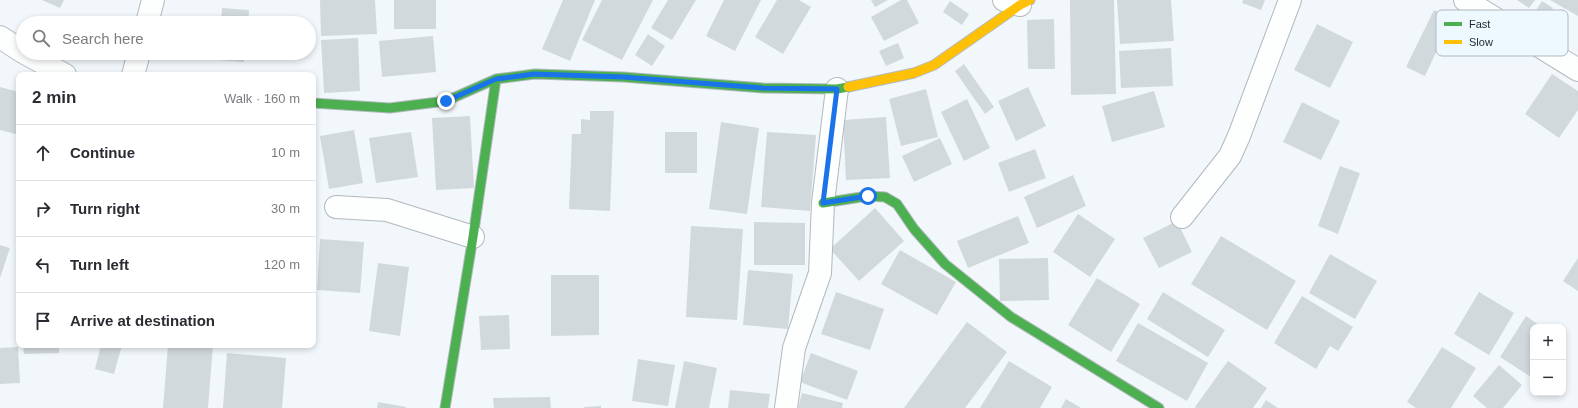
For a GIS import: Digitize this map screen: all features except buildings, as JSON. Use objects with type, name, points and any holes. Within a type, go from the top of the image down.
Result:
[{"type":"street","points":[[149,16],[153,0]]},
{"type":"street","points":[[1182,217],[1230,156],[1239,136],[1290,0]]},
{"type":"street","points":[[1465,0],[1481,10]]},
{"type":"street","points":[[316,103],[390,108],[446,101],[496,79],[542,74],[623,77],[763,88],[837,89],[914,73],[934,65],[1018,2]]},
{"type":"street","points":[[0,36],[16,47]]},
{"type":"street","points":[[1555,56],[1578,70]]},
{"type":"street","points":[[38,60],[60,72]]},
{"type":"street","points":[[133,72],[136,60]]},
{"type":"street","points":[[445,408],[473,237],[496,79]]},
{"type":"street","points":[[786,408],[794,348],[820,273],[823,203],[837,89]]},
{"type":"street","points":[[823,203],[868,196],[884,197],[898,204],[914,229],[945,264],[1011,317],[1159,408]]},
{"type":"street","points":[[336,207],[386,210],[473,237]]},
{"type":"traffic: fast","points":[[316,103],[390,108],[446,101],[496,79],[535,74],[623,77],[763,88],[837,89],[848,87]]},
{"type":"traffic: fast","points":[[445,408],[473,237],[496,79]]},
{"type":"traffic: fast","points":[[823,203],[868,196],[885,197],[897,204],[914,229],[945,264],[1011,317],[1159,408]]},
{"type":"traffic: slow","points":[[848,87],[914,73],[934,65],[1020,5],[1030,0]]},
{"type":"route","points":[[446,101],[496,79],[534,74],[623,77],[763,88],[837,89],[823,203],[868,196]]}]
